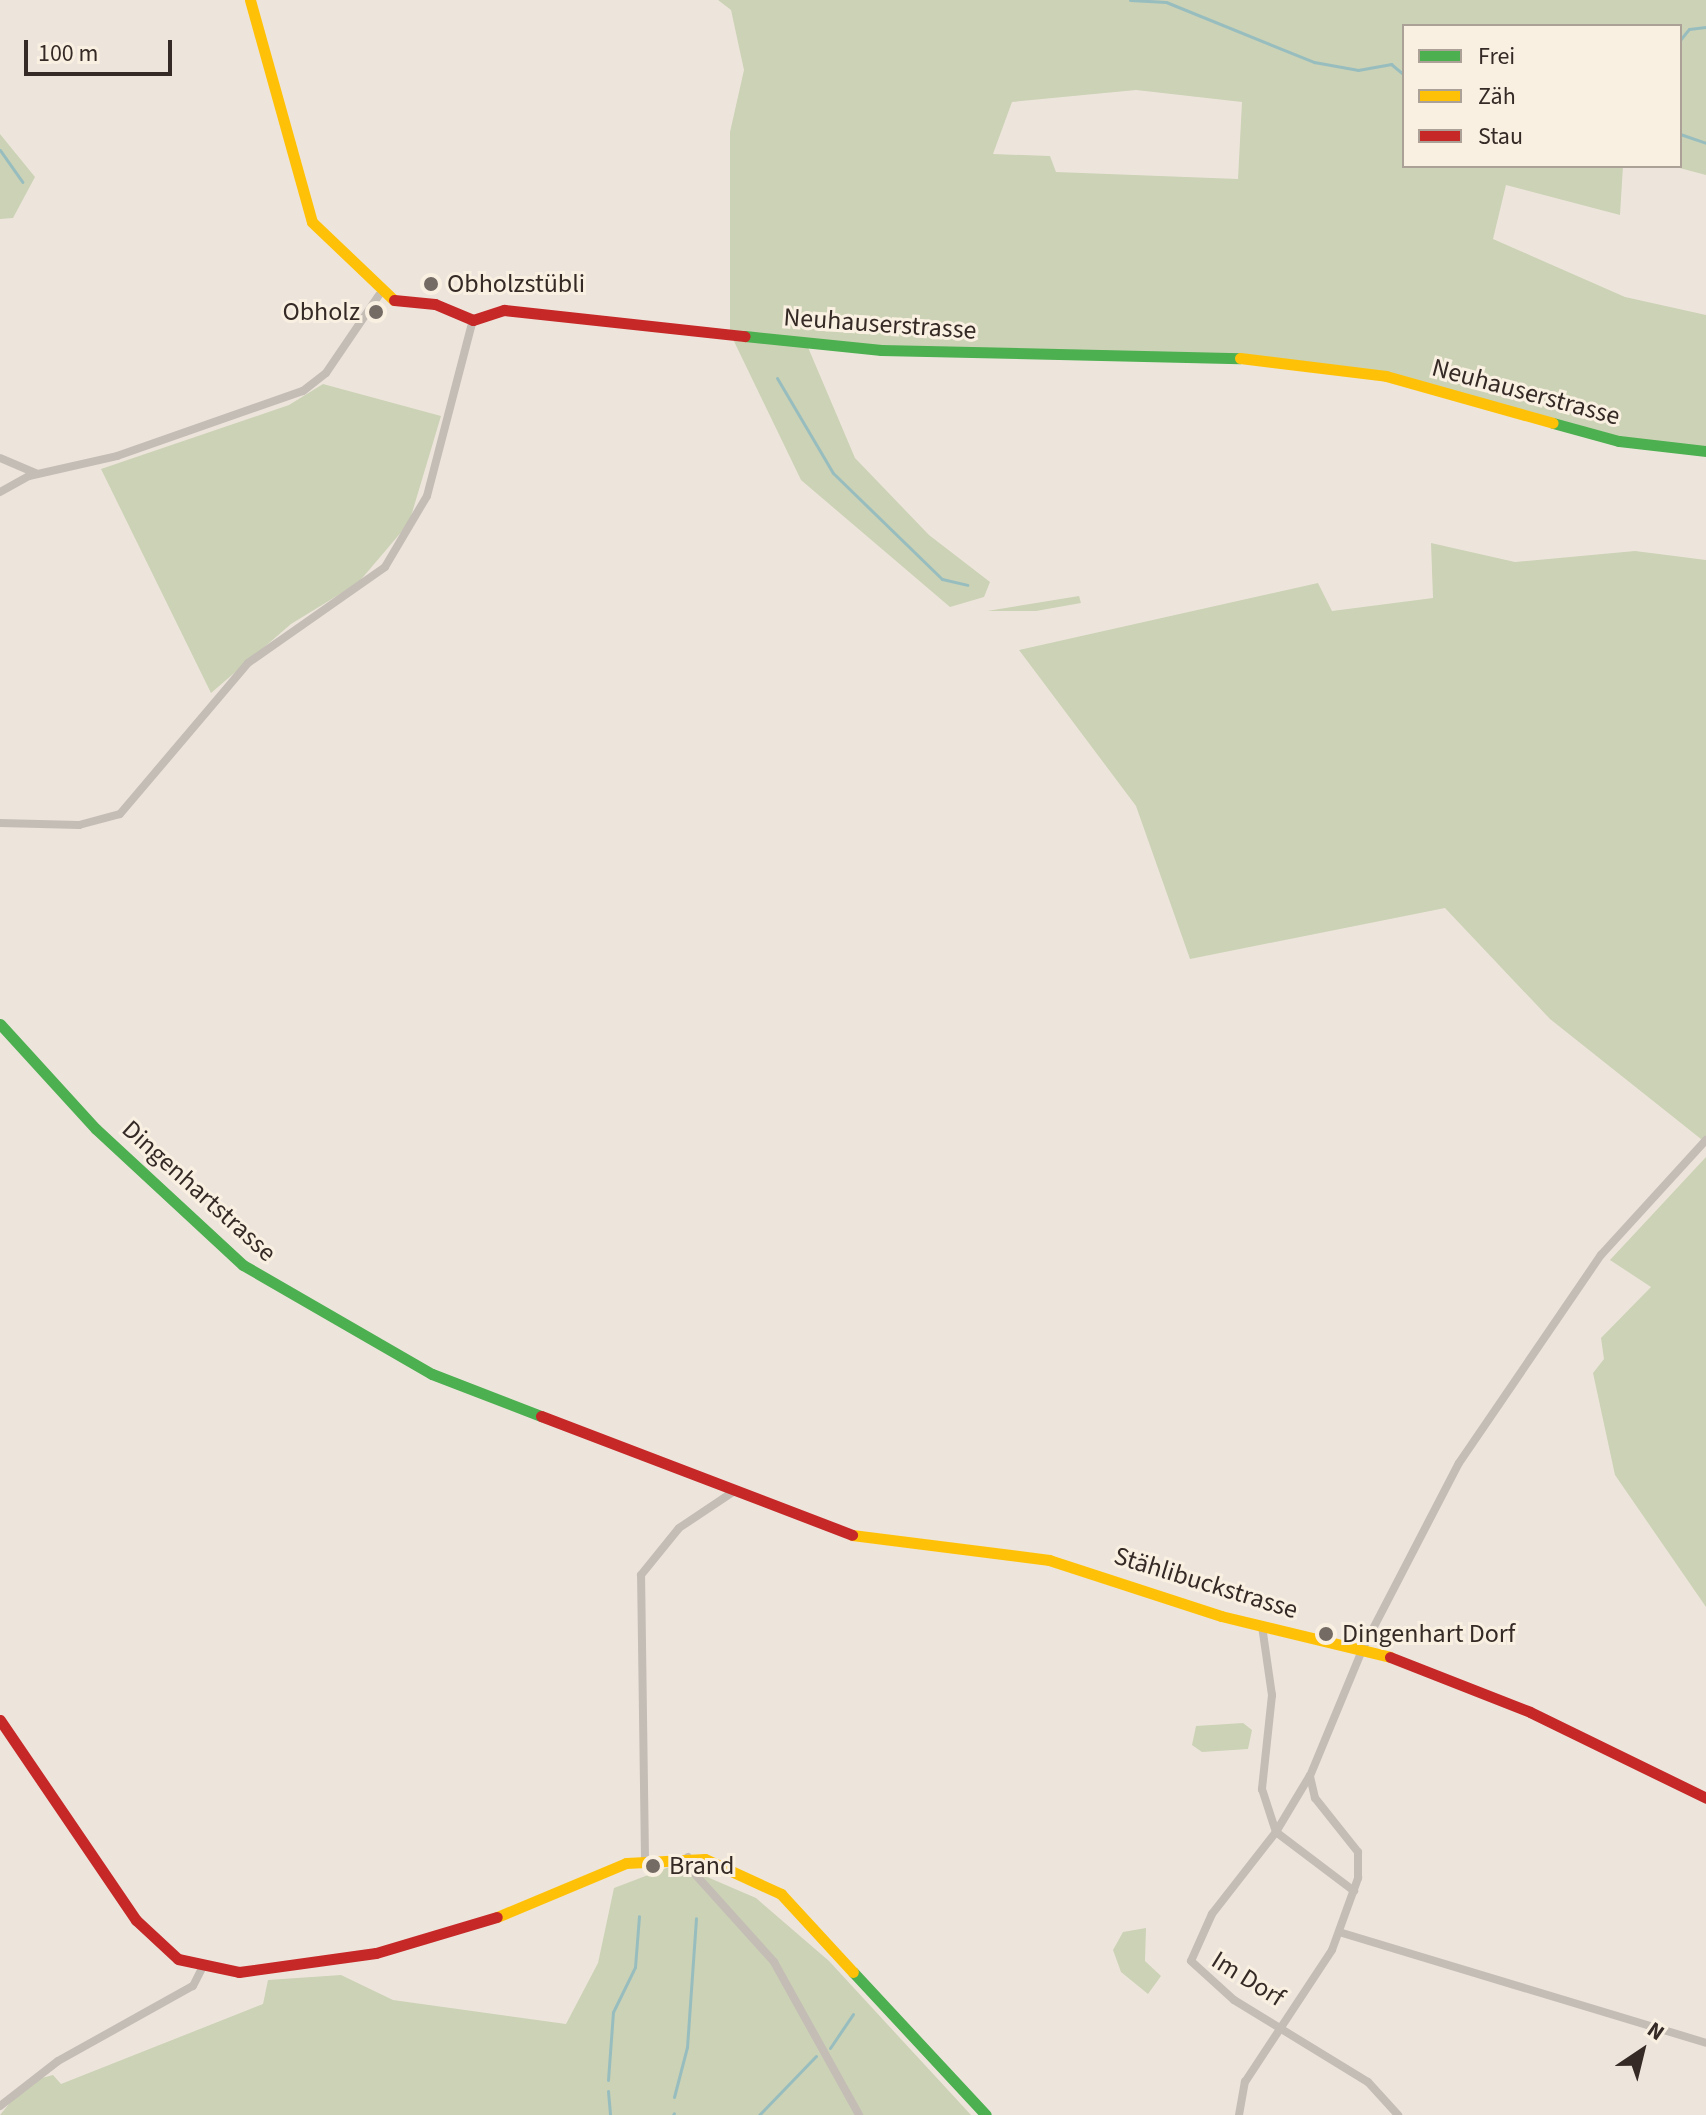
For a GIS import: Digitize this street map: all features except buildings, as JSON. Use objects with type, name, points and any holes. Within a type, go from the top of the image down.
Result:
[{"type":"street","points":[[0,492],[37,473],[117,456],[303,391],[326,373],[379,295],[312,222],[296,187],[250,0]]},
{"type":"street","name":"Neuhauserstrasse","points":[[379,295],[473,320],[504,310],[881,350],[1284,359],[1386,376],[1619,441],[1706,451]]},
{"type":"street","points":[[0,823],[79,825],[120,814],[248,663],[385,567],[427,496],[473,320]]},
{"type":"street","points":[[0,458],[37,473]]},
{"type":"street","name":"Dingenhartstrasse","points":[[0,1024],[96,1129],[243,1265],[397,1356],[733,1492]]},
{"type":"street","points":[[1276,1832],[1310,1776],[1363,1648],[1459,1463],[1601,1255],[1706,1140]]},
{"type":"street","points":[[645,1858],[641,1575],[679,1528],[733,1492]]},
{"type":"street","name":"Stählibuckstrasse","points":[[733,1492],[857,1537],[950,1551],[1049,1560],[1262,1626],[1363,1648],[1530,1712],[1706,1798]]},
{"type":"street","points":[[1262,1626],[1272,1695],[1262,1789],[1276,1832],[1354,1891]]},
{"type":"street","points":[[0,1720],[136,1920],[178,1959],[202,1968],[239,1972],[410,1946],[645,1858],[688,1856],[738,1868],[781,1894],[986,2115]]},
{"type":"street","name":"Im Dorf","points":[[1276,1832],[1207,1921],[1191,1961],[1276,2027],[1339,1932],[1354,1891],[1358,1852],[1315,1798],[1310,1776]]},
{"type":"street","points":[[688,1856],[694,1873],[774,1962],[859,2115]]},
{"type":"street","points":[[1339,1932],[1706,2043]]},
{"type":"street","points":[[0,2106],[58,2061],[193,1986],[202,1968]]},
{"type":"street","points":[[1239,2115],[1245,2082],[1276,2027],[1358,2074],[1398,2115]]},
{"type":"green space","points":[[718,0],[1706,0],[1706,175],[1680,168],[1682,168],[1682,24],[1402,24],[1402,168],[1623,168],[1620,215],[1506,185],[1493,239],[1625,297],[1706,315],[1706,451],[1619,441],[1386,376],[1284,359],[807,345],[855,458],[929,535],[990,582],[984,597],[950,607],[801,480],[730,333],[730,132],[744,70],[731,10]],"holes":[[[1136,90],[1242,102],[1238,179],[1056,172],[1050,156],[993,154],[1012,102]]]},
{"type":"green space","points":[[0,134],[35,177],[13,218],[0,219]]},
{"type":"green space","points":[[323,384],[441,416],[409,523],[358,583],[291,624],[211,693],[101,469],[289,405]]},
{"type":"green space","points":[[1431,543],[1515,562],[1635,551],[1706,560],[1706,1143],[1550,1019],[1445,908],[1190,959],[1136,806],[1019,650],[1318,583],[1332,611],[1433,598]]},
{"type":"green space","points":[[1079,596],[1081,603],[1036,611],[987,611]]},
{"type":"green space","points":[[1706,1157],[1706,1607],[1615,1475],[1593,1373],[1604,1359],[1601,1338],[1651,1287],[1610,1260]]},
{"type":"green space","points":[[1243,1723],[1252,1730],[1248,1749],[1202,1752],[1192,1745],[1196,1726]]},
{"type":"green space","points":[[677,1864],[756,1898],[829,1961],[971,2115],[0,2115],[27,2082],[53,2075],[61,2084],[263,2004],[268,1980],[341,1975],[393,2000],[566,2024],[598,1963],[614,1888]]},
{"type":"green space","points":[[1146,1928],[1145,1961],[1161,1976],[1148,1994],[1121,1972],[1113,1950],[1123,1932]]},
{"type":"waterway","points":[[1130,0],[1166,2],[1314,62],[1358,70],[1391,64],[1402,73]]},
{"type":"waterway","points":[[1682,38],[1689,29],[1706,27]]},
{"type":"waterway","points":[[1682,135],[1706,143]]},
{"type":"waterway","points":[[0,150],[22,182]]},
{"type":"waterway","points":[[777,378],[833,473],[942,579],[967,585]]},
{"type":"waterway","points":[[608,2080],[613,2012],[635,1967],[639,1916]]},
{"type":"waterway","points":[[674,2097],[687,2047],[696,1918]]},
{"type":"waterway","points":[[830,2048],[853,2014]]},
{"type":"waterway","points":[[759,2115],[816,2056]]},
{"type":"waterway","points":[[608,2091],[610,2115]]},
{"type":"traffic: fast","points":[[745,336],[881,350],[1240,358]]},
{"type":"traffic: fast","points":[[1553,423],[1619,441],[1706,451]]},
{"type":"traffic: fast","points":[[0,1024],[96,1129],[243,1265],[432,1374],[541,1416]]},
{"type":"traffic: fast","points":[[853,1972],[986,2115]]},
{"type":"traffic: slow","points":[[250,0],[312,222],[394,300]]},
{"type":"traffic: slow","points":[[1240,358],[1386,376],[1553,423]]},
{"type":"traffic: slow","points":[[852,1535],[1049,1560],[1221,1616],[1390,1657]]},
{"type":"traffic: slow","points":[[497,1917],[626,1863],[705,1859],[781,1894],[853,1972]]},
{"type":"traffic: jam","points":[[394,300],[435,304],[473,320],[504,310],[745,336]]},
{"type":"traffic: jam","points":[[541,1416],[852,1535]]},
{"type":"traffic: jam","points":[[1390,1657],[1530,1712],[1706,1798]]},
{"type":"traffic: jam","points":[[0,1720],[136,1920],[178,1959],[239,1972],[376,1953],[497,1917]]},
{"type":"place","name":"Obholzstübli","points":[[431,284]]},
{"type":"place","name":"Obholz","points":[[376,312]]},
{"type":"place","name":"Dingenhart Dorf","points":[[1326,1634]]},
{"type":"place","name":"Brand","points":[[653,1866]]}]
